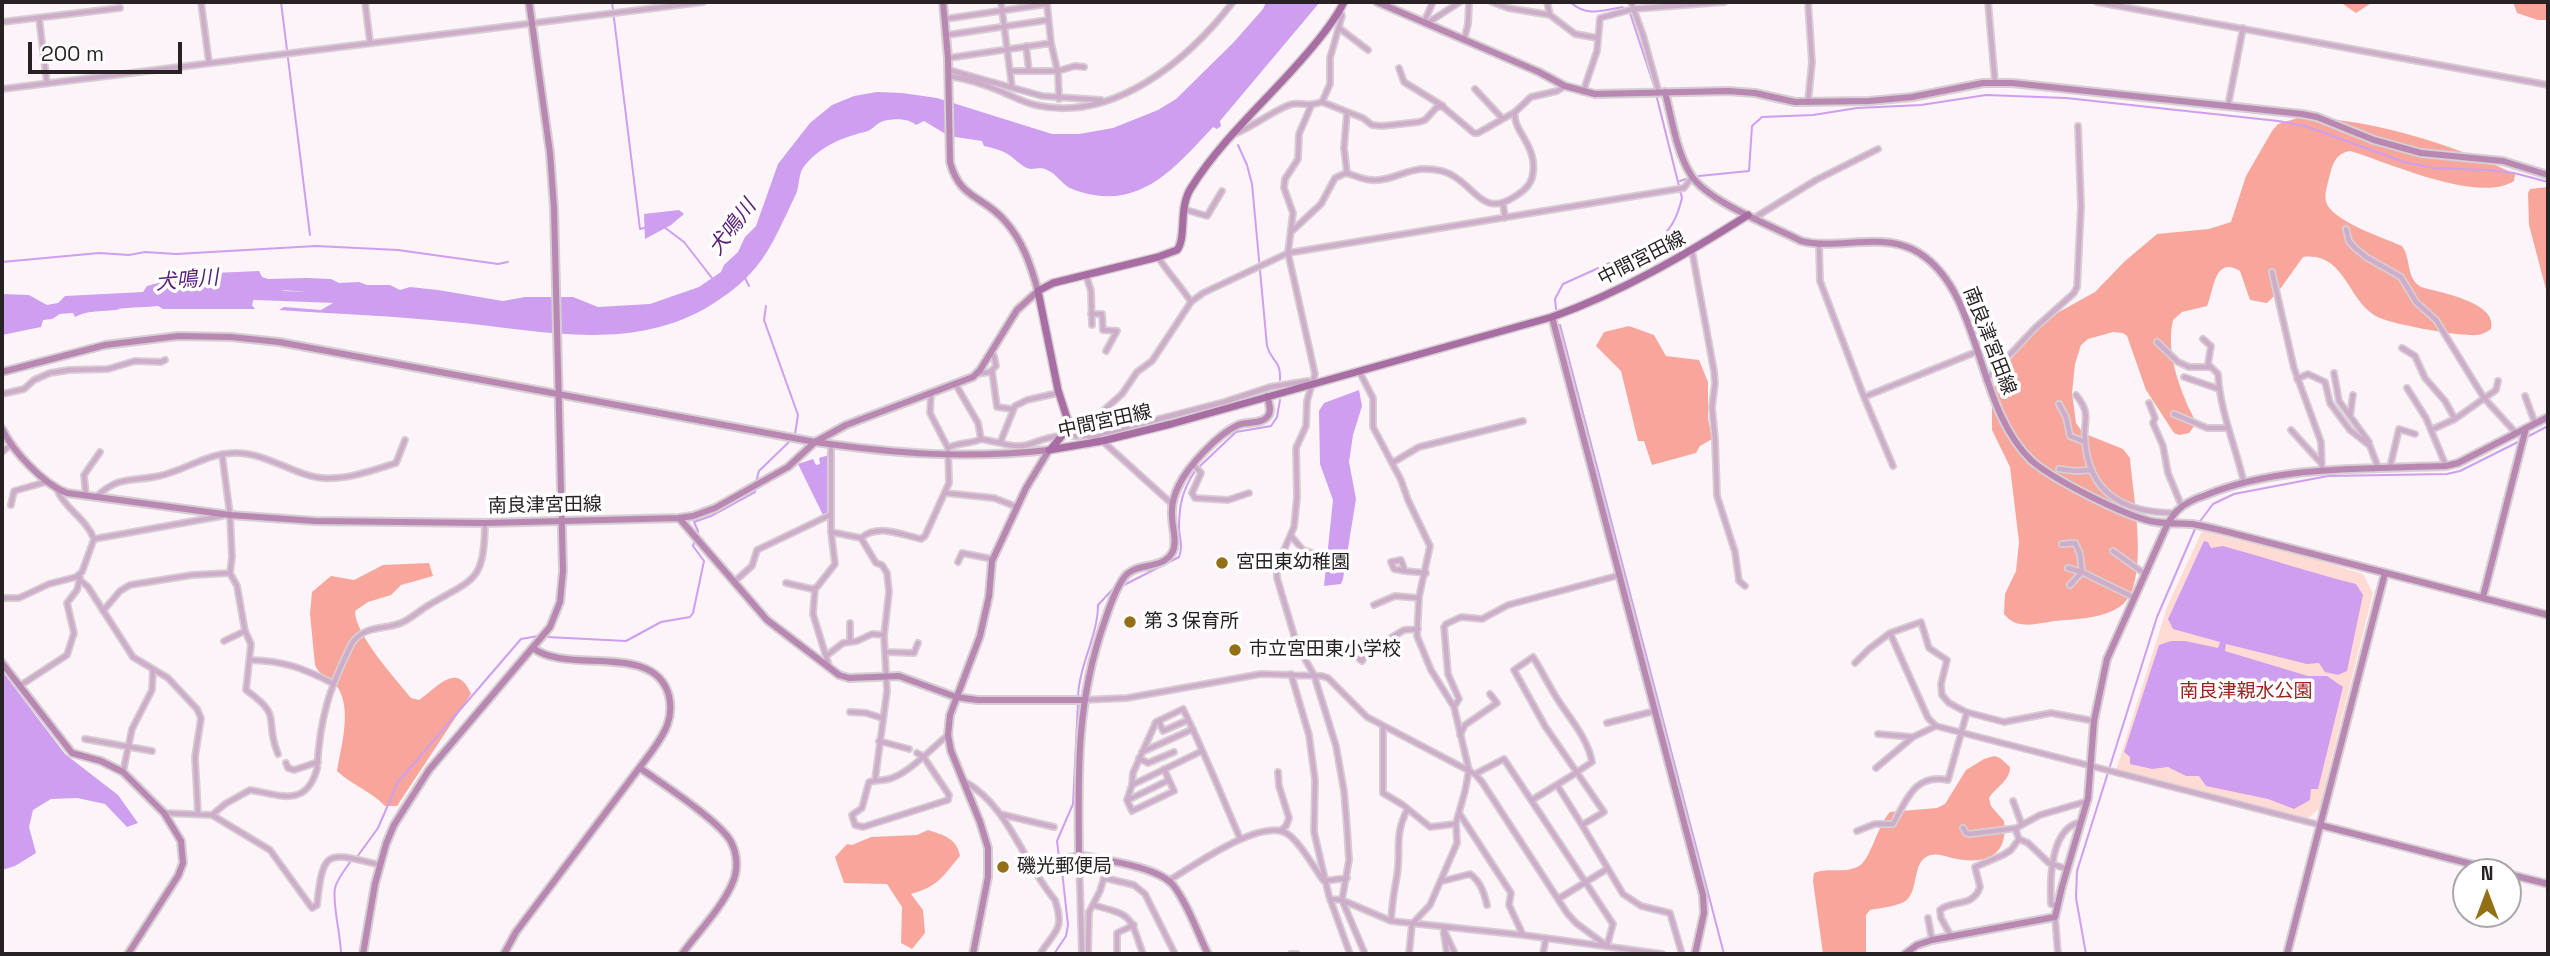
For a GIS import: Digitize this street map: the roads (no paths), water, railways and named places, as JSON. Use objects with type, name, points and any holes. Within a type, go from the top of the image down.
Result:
[{"type":"main road","points":[[1038,290],[1053,283],[1158,257],[1180,247],[1182,209],[1190,189],[1233,135],[1316,44],[1342,6]]},
{"type":"main road","name":"中間宮田線","points":[[1049,450],[1181,422],[1266,393],[1552,317],[1613,292],[1751,217]]},
{"type":"main road","name":"中間宮田線","points":[[1038,290],[1067,418],[1065,436],[1049,450]]},
{"type":"street","points":[[201,2],[209,63]]},
{"type":"street","points":[[365,2],[370,42]]},
{"type":"street","points":[[363,954],[380,865],[394,825],[429,770],[550,627],[560,602],[563,571],[562,522],[550,153],[529,2]]},
{"type":"street","points":[[2,89],[703,2]]},
{"type":"street","points":[[943,2],[949,75],[950,160],[954,176],[962,188],[998,213],[1014,232],[1030,262],[1038,290]]},
{"type":"street","points":[[1000,2],[1012,88]]},
{"type":"street","points":[[949,75],[989,86],[1023,101],[1045,107],[1084,106],[1108,100],[1143,85],[1187,51],[1233,2]]},
{"type":"street","points":[[1377,2],[1583,92],[1618,95],[1692,90],[1739,91],[1808,103],[1895,100],[1995,82],[2302,114],[2317,117],[2374,140],[2421,153],[2503,161],[2548,175]]},
{"type":"street","points":[[1425,23],[1433,2]]},
{"type":"street","points":[[1425,23],[1460,2]]},
{"type":"street","points":[[1464,40],[1469,2]]},
{"type":"street","points":[[1492,2],[1508,8],[1550,15],[1575,34],[1598,38]]},
{"type":"street","points":[[1547,2],[1550,15]]},
{"type":"street","points":[[1086,436],[1103,411],[1122,394],[1137,372],[1152,361],[1191,302],[1218,285],[1288,253],[1684,188],[1692,177],[1685,164],[1631,2]]},
{"type":"street","points":[[1583,92],[1597,51],[1600,18],[1633,9],[1724,2]]},
{"type":"street","points":[[1808,2],[1812,62],[1808,103]]},
{"type":"street","points":[[1988,2],[1995,82]]},
{"type":"street","points":[[2097,2],[2548,85]]},
{"type":"street","points":[[945,19],[1046,4],[1058,71],[1059,99]]},
{"type":"street","points":[[1322,102],[1330,84],[1330,58],[1342,16],[1342,6]]},
{"type":"street","points":[[2,22],[120,8]]},
{"type":"street","points":[[39,18],[47,83]]},
{"type":"street","points":[[947,35],[1048,20]]},
{"type":"street","points":[[1339,28],[1368,50]]},
{"type":"street","points":[[2228,106],[2243,28]]},
{"type":"street","points":[[948,58],[1051,43]]},
{"type":"street","points":[[1026,46],[1029,71]]},
{"type":"street","points":[[1010,71],[1058,71],[1074,66],[1084,67]]},
{"type":"street","points":[[1399,68],[1404,82],[1443,107],[1474,133],[1482,132],[1515,112],[1531,97],[1557,91],[1565,86]]},
{"type":"street","points":[[949,75],[1059,99],[1108,100]]},
{"type":"street","points":[[1475,89],[1502,118]]},
{"type":"street","points":[[1233,135],[1256,120],[1293,103],[1311,106],[1322,102],[1372,125],[1382,126],[1419,122],[1425,120],[1437,107],[1443,107]]},
{"type":"street","points":[[1311,106],[1299,134],[1298,159],[1285,179],[1284,188],[1293,213],[1288,253],[1315,374],[1307,401],[1303,435],[1296,448],[1297,497],[1291,536],[1277,567],[1278,585],[1297,645],[1314,675],[1336,746],[1344,791],[1349,860],[1342,900],[1365,954]]},
{"type":"street","points":[[1347,112],[1344,148],[1347,173]]},
{"type":"street","points":[[1291,232],[1321,204],[1335,178],[1347,173],[1374,181],[1412,170],[1440,171],[1454,176],[1480,200],[1503,203],[1530,184],[1534,164],[1530,148],[1515,122],[1515,112]]},
{"type":"street","points":[[1986,380],[2077,287],[2081,206],[2078,126]]},
{"type":"street","points":[[1751,217],[1878,149]]},
{"type":"street","name":"南良津宮田線","points":[[1692,177],[1708,192],[1801,241],[1819,244],[1896,244],[1912,249],[1933,264],[1949,281],[1961,306],[1986,380],[2006,428],[2033,462],[2055,478],[2147,520],[2203,526],[2548,615]]},
{"type":"street","points":[[1182,209],[1207,216],[1222,191]]},
{"type":"street","points":[[1503,203],[1505,218]]},
{"type":"street","points":[[2346,229],[2349,241],[2365,257],[2401,277],[2416,302],[2436,320],[2484,398],[2516,433]]},
{"type":"street","points":[[1819,244],[1820,281],[1893,466]]},
{"type":"street","points":[[1692,251],[1714,371],[1712,407],[1716,439],[1717,496],[1735,552],[1739,581],[1745,586]]},
{"type":"street","points":[[1158,257],[1169,275],[1182,286],[1191,302]]},
{"type":"street","points":[[2272,272],[2297,379],[2321,442],[2322,467]]},
{"type":"street","points":[[1086,274],[1091,291],[1092,325]]},
{"type":"street","name":"南良津宮田線","points":[[2,429],[46,482],[57,490],[86,497],[230,515],[315,521],[485,526],[679,518],[715,508],[788,467],[815,442],[846,425],[956,385],[976,374],[1017,310],[1038,290]]},
{"type":"street","points":[[1091,314],[1102,314],[1103,330],[1117,331],[1106,351]]},
{"type":"street","points":[[1552,317],[1703,895],[1704,913],[1695,954]]},
{"type":"street","points":[[2,372],[128,341],[178,336],[231,337],[279,342],[815,442],[883,452],[947,456],[997,455],[1050,437],[1102,437],[1172,504]]},
{"type":"street","points":[[2203,340],[2211,346],[2208,358],[2211,368],[2218,374],[2228,428],[2245,483]]},
{"type":"street","points":[[2157,342],[2178,362],[2189,367],[2211,368]]},
{"type":"street","points":[[2402,348],[2415,356],[2426,378],[2445,401],[2455,419]]},
{"type":"street","points":[[991,352],[996,362],[992,371],[997,407],[1012,409],[1027,400],[1059,392]]},
{"type":"street","points":[[1864,397],[1976,352]]},
{"type":"street","points":[[2,394],[24,389],[34,380],[50,373],[108,369],[135,361],[165,360]]},
{"type":"street","points":[[1359,370],[1373,398],[1373,427],[1427,538],[1429,554],[1419,598],[1418,642],[1431,670],[1454,707],[1469,770],[1455,824],[1457,843],[1430,905],[1412,924],[1409,954]]},
{"type":"street","points":[[976,374],[992,371]]},
{"type":"street","points":[[2334,373],[2339,401],[2367,438],[2378,467]]},
{"type":"street","points":[[2297,379],[2308,374],[2325,382],[2330,403],[2350,430],[2370,446]]},
{"type":"street","points":[[2184,377],[2219,389]]},
{"type":"street","points":[[2431,430],[2455,419],[2496,390],[2498,381]]},
{"type":"street","points":[[956,385],[978,423],[981,439]]},
{"type":"street","points":[[2407,388],[2426,418],[2446,466]]},
{"type":"street","points":[[1082,954],[1079,855],[1080,700],[1100,635],[1121,582],[1130,571],[1158,564],[1172,554],[1175,545],[1172,504],[1182,477],[1235,426],[1262,421],[1268,416],[1270,409],[1266,393]]},
{"type":"street","points":[[831,532],[861,538],[871,532],[890,531],[920,539],[925,536],[949,483],[948,448],[930,413],[931,394]]},
{"type":"street","points":[[2076,395],[2086,412],[2085,442],[2092,470],[2103,490],[2128,506],[2154,513],[2175,513]]},
{"type":"street","points":[[2350,416],[2353,395]]},
{"type":"street","points":[[2525,396],[2535,424]]},
{"type":"street","points":[[2149,403],[2155,418],[2153,423],[2163,446],[2168,473],[2182,507]]},
{"type":"street","points":[[2059,404],[2066,417],[2070,436],[2085,442]]},
{"type":"street","points":[[997,455],[1012,409]]},
{"type":"street","points":[[2174,414],[2207,428],[2228,428]]},
{"type":"street","points":[[2058,954],[2055,917],[2088,801],[2094,721],[2110,651],[2175,513],[2216,491],[2322,467],[2446,466],[2474,456],[2548,417]]},
{"type":"street","points":[[1392,463],[1419,447],[1523,421]]},
{"type":"street","points":[[2483,597],[2526,428]]},
{"type":"street","points":[[2390,467],[2399,429],[2416,434]]},
{"type":"street","points":[[2291,430],[2322,467]]},
{"type":"street","points":[[948,448],[964,441],[981,439],[1000,442],[1018,450],[1049,450],[992,559],[989,596],[980,636],[950,715],[948,735],[951,751],[987,841],[989,856],[988,877],[973,954]]},
{"type":"street","points":[[95,498],[114,482],[159,476],[201,459],[222,454],[246,454],[323,478],[363,473],[396,463],[405,440]]},
{"type":"street","points":[[2,452],[12,444]]},
{"type":"street","points":[[830,669],[813,614],[815,589],[835,564],[830,515],[831,444]]},
{"type":"street","points":[[86,497],[84,475],[100,452]]},
{"type":"street","points":[[222,454],[230,515],[230,573],[238,588],[245,631],[251,644],[246,690],[270,711],[273,717],[271,730],[278,754]]},
{"type":"street","points":[[1193,464],[1201,473],[1192,494],[1195,498],[1228,500],[1249,493]]},
{"type":"street","points":[[2059,469],[2092,470]]},
{"type":"street","points":[[10,505],[14,491],[46,482]]},
{"type":"street","points":[[21,685],[66,655],[74,633],[67,603],[80,580],[94,539],[86,523],[60,497],[57,490]]},
{"type":"street","points":[[945,493],[994,498],[1017,507]]},
{"type":"street","points":[[94,539],[230,515]]},
{"type":"street","points":[[733,583],[752,566],[757,550],[830,515]]},
{"type":"street","points":[[679,518],[775,628],[839,676],[905,677],[956,697],[992,701],[1127,698],[1261,674],[1314,675],[1328,678],[1355,707],[1384,726],[1475,774],[1576,923],[1607,946]]},
{"type":"street","points":[[212,815],[250,790],[271,796],[299,795],[311,784],[318,762],[322,716],[332,683],[356,637],[373,628],[400,624],[470,582],[479,571],[485,526]]},
{"type":"street","points":[[1291,536],[1303,550],[1312,553]]},
{"type":"street","points":[[861,538],[876,563],[882,565],[887,573],[889,592],[884,635],[886,675],[875,780]]},
{"type":"street","points":[[2062,544],[2075,543],[2080,554],[2082,572],[2070,585]]},
{"type":"street","points":[[2113,551],[2145,574]]},
{"type":"street","points":[[958,562],[962,553],[992,559]]},
{"type":"street","points":[[1259,564],[1277,567]]},
{"type":"street","points":[[2068,568],[2135,598]]},
{"type":"street","points":[[1405,571],[1426,573]]},
{"type":"street","points":[[2,598],[25,596],[81,573]]},
{"type":"street","points":[[103,611],[120,591],[130,585],[192,575],[230,573]]},
{"type":"street","points":[[2287,954],[2385,573]]},
{"type":"street","points":[[1454,707],[1459,699],[1448,674],[1444,627],[1446,624],[1461,617],[1482,619],[1508,605],[1620,575]]},
{"type":"street","points":[[80,580],[88,587],[133,657],[168,678],[197,709],[201,718],[195,757],[198,814]]},
{"type":"street","points":[[786,583],[815,589]]},
{"type":"street","points":[[1374,605],[1395,596],[1419,598]]},
{"type":"street","points":[[1855,663],[1890,634],[1921,622],[1929,648],[1947,660],[1941,684],[1944,699],[1967,712],[2004,722],[2058,713],[2094,721]]},
{"type":"street","points":[[850,623],[850,642]]},
{"type":"street","points":[[1354,654],[1362,661],[1369,651],[1404,630],[1418,629]]},
{"type":"street","points":[[224,641],[245,631]]},
{"type":"street","points":[[826,656],[841,644],[872,634],[884,635]]},
{"type":"street","points":[[1890,634],[1928,718],[1936,726],[2452,859]]},
{"type":"street","points":[[885,652],[914,653],[918,643]]},
{"type":"street","points":[[504,954],[516,932],[640,768],[667,728],[671,709],[667,688],[648,670],[633,664],[554,658],[533,648]]},
{"type":"street","points":[[1532,800],[1576,773],[1592,762],[1589,746],[1533,657],[1514,670],[1545,726],[1576,773],[1604,812],[1582,825]]},
{"type":"street","points":[[251,660],[298,666],[332,683]]},
{"type":"street","points":[[2,663],[72,753],[101,761],[123,772],[164,813],[181,841],[183,863],[178,876],[128,954]]},
{"type":"street","points":[[123,772],[132,729],[152,690],[153,669]]},
{"type":"street","points":[[1291,674],[1310,735],[1314,780],[1313,822],[1324,881],[1350,954]]},
{"type":"street","points":[[1460,735],[1465,724],[1497,703],[1490,694]]},
{"type":"street","points":[[1164,769],[1174,791],[1132,811],[1127,800],[1132,785],[1131,777],[1152,729],[1159,721],[1183,709],[1240,838]]},
{"type":"street","points":[[1607,723],[1655,711]]},
{"type":"street","points":[[850,712],[882,718]]},
{"type":"street","points":[[1857,831],[1875,824],[1893,824],[1916,786],[1934,777],[1948,780],[1967,712]]},
{"type":"street","points":[[1159,721],[1163,731],[1188,720]]},
{"type":"street","points":[[1384,726],[1383,793],[1430,827],[1455,824]]},
{"type":"street","points":[[1876,768],[1913,737],[1936,726]]},
{"type":"street","points":[[1142,752],[1193,729]]},
{"type":"street","points":[[1878,734],[1913,737]]},
{"type":"street","points":[[917,753],[923,756],[950,795],[947,802],[857,827],[852,815],[862,808],[867,784],[875,780],[891,779],[923,756],[948,735]]},
{"type":"street","points":[[85,739],[152,751]]},
{"type":"street","points":[[879,741],[909,749]]},
{"type":"street","points":[[1132,785],[1202,751]]},
{"type":"street","points":[[1139,758],[1148,763],[1174,752]]},
{"type":"street","points":[[1475,774],[1504,759],[1613,924],[1607,946]]},
{"type":"street","points":[[286,763],[288,768],[294,770],[318,762]]},
{"type":"street","points":[[640,768],[719,828],[732,843],[735,853],[737,867],[731,886],[682,954]]},
{"type":"street","points":[[1278,772],[1279,786],[1289,818],[1286,826],[1280,830]]},
{"type":"street","points":[[962,780],[980,792],[999,814],[1055,900],[1060,916],[1059,930],[1041,954]]},
{"type":"street","points":[[1127,800],[1169,780]]},
{"type":"street","points":[[1557,785],[1621,892],[1641,906],[1670,913],[1682,954]]},
{"type":"street","points":[[2013,801],[2020,826]]},
{"type":"street","points":[[1963,828],[1970,834],[2020,826],[2063,807],[2088,801]]},
{"type":"street","points":[[1391,921],[1393,889],[1397,877],[1399,825],[1407,810]]},
{"type":"street","points":[[164,813],[212,815],[270,850],[312,908],[317,905],[323,866],[328,861],[346,856],[380,865]]},
{"type":"street","points":[[1459,813],[1511,893],[1509,905],[1523,935]]},
{"type":"street","points":[[999,814],[1054,827]]},
{"type":"street","points":[[2057,906],[2051,904],[2052,864],[2057,847],[2075,824],[2082,822]]},
{"type":"street","points":[[2020,826],[2016,831],[2019,839],[2028,843],[2042,858],[2067,869]]},
{"type":"street","points":[[1168,881],[1240,838],[1280,830],[1292,837],[1324,881]]},
{"type":"street","points":[[1951,936],[1939,914],[1941,907],[1961,904],[1975,897],[1980,887],[1975,867],[2011,850],[2019,839]]},
{"type":"street","points":[[1031,865],[1079,855],[1156,873],[1168,881],[1178,893],[1208,954]]},
{"type":"street","points":[[1088,954],[1089,912],[1105,878],[1109,861]]},
{"type":"street","points":[[1558,899],[1607,869]]},
{"type":"street","points":[[1442,881],[1470,874],[1476,878],[1484,892],[1487,905]]},
{"type":"street","points":[[1105,878],[1134,885],[1145,894],[1175,954]]},
{"type":"street","points":[[1324,881],[1347,878]]},
{"type":"street","points":[[2522,878],[2548,884]]},
{"type":"street","points":[[1329,899],[1342,900],[1391,921],[1662,954]]},
{"type":"street","points":[[1093,905],[1125,914],[1134,925],[1143,954]]},
{"type":"street","points":[[1905,954],[1917,945],[1931,940],[2055,917]]},
{"type":"street","points":[[1928,918],[1931,940]]},
{"type":"street","points":[[1117,954],[1117,933],[1134,925]]},
{"type":"street","points":[[1443,928],[1447,954]]},
{"type":"street","points":[[1443,928],[1455,954]]},
{"type":"street","points":[[1543,954],[1546,938]]},
{"type":"street","points":[[1291,954],[1297,954]]},
{"type":"water","points":[[1266,2],[1320,2],[1220,121],[1221,126],[1217,129],[1213,127],[1183,158],[1152,184],[1135,192],[1116,196],[1095,195],[1068,187],[1047,170],[1027,168],[1003,152],[984,146],[982,141],[949,136],[924,121],[916,125],[904,120],[885,121],[868,131],[826,147],[805,165],[796,194],[772,244],[743,281],[711,305],[681,320],[649,329],[585,335],[431,320],[279,310],[284,307],[321,310],[333,303],[321,293],[286,291],[254,298],[252,305],[255,309],[163,309],[158,306],[103,310],[75,317],[73,313],[101,308],[103,305],[74,305],[52,319],[43,320],[41,327],[2,335],[2,294],[29,295],[47,305],[58,303],[65,296],[143,292],[147,286],[192,274],[259,271],[262,277],[268,279],[331,279],[339,283],[390,285],[400,290],[410,287],[438,290],[503,301],[525,297],[573,297],[598,307],[650,304],[699,287],[721,272],[756,226],[778,164],[810,123],[832,105],[854,96],[877,92],[902,93],[937,98],[1052,134],[1079,134],[1113,128],[1158,110],[1176,99],[1233,43]]},
{"type":"water","points":[[679,210],[684,214],[671,225],[645,239],[644,214]]},
{"type":"water","points":[[1359,390],[1362,406],[1353,435],[1349,462],[1356,499],[1343,579],[1341,584],[1324,586],[1333,500],[1320,464],[1319,411],[1324,403]]},
{"type":"water","points":[[829,455],[828,513],[823,515],[798,464],[813,459],[816,465],[820,464],[819,458]]},
{"type":"water","name":"南良津親水公園","points":[[2204,541],[2208,542],[2211,548],[2223,546],[2356,584],[2363,595],[2347,671],[2338,675],[2325,672],[2319,663],[2307,664],[2226,644],[2225,651],[2308,676],[2327,676],[2343,687],[2318,789],[2311,789],[2310,800],[2294,809],[2268,799],[2206,786],[2199,776],[2186,776],[2168,767],[2152,769],[2130,764],[2130,757],[2124,752],[2159,645],[2171,641],[2185,641],[2218,648],[2220,642],[2173,629],[2168,619]]},
{"type":"water","points":[[2,671],[65,754],[118,795],[138,823],[127,827],[105,804],[77,798],[51,799],[33,810],[29,827],[36,853],[15,866],[2,870]]},
{"type":"waterway","points":[[281,2],[310,235]]},
{"type":"waterway","points":[[612,2],[640,229],[644,228]]},
{"type":"waterway","points":[[1556,309],[1555,299],[1563,284],[1654,243],[1665,234],[1678,212],[1682,198],[1654,86],[1630,13],[1622,7],[1601,11],[1582,10],[1570,2]]},
{"type":"waterway","points":[[1699,176],[1749,171],[1752,126],[1762,117],[1921,105],[1986,95],[2066,98],[2278,121],[2305,126],[2404,162],[2433,168],[2514,173],[2548,182]]},
{"type":"waterway","points":[[1238,145],[1252,184],[1267,346],[1279,368],[1280,380]]},
{"type":"waterway","points":[[1680,181],[1686,179]]},
{"type":"waterway","points":[[664,227],[684,242],[712,278]]},
{"type":"waterway","points":[[2,262],[99,253],[176,254],[316,246],[398,250],[498,264],[508,262]]},
{"type":"waterway","points":[[745,278],[749,286]]},
{"type":"waterway","name":"犬鳴川","points":[[256,295],[336,298]]},
{"type":"waterway","name":"犬鳴川","points":[[58,309],[116,305]]},
{"type":"waterway","points":[[766,306],[764,320],[798,415],[795,434]]},
{"type":"waterway","points":[[1560,325],[1724,954]]},
{"type":"waterway","points":[[1199,467],[1236,432],[1271,426],[1277,417],[1280,400]]},
{"type":"waterway","points":[[2525,438],[2548,426]]},
{"type":"waterway","points":[[756,482],[759,471],[792,439]]},
{"type":"waterway","points":[[2198,524],[2213,504],[2234,494],[2328,476],[2447,474],[2460,471],[2520,441]]},
{"type":"waterway","points":[[1122,586],[1179,557],[1181,505],[1184,492],[1195,471]]},
{"type":"waterway","points":[[697,535],[694,522],[711,516],[755,492],[755,488]]},
{"type":"waterway","points":[[2086,954],[2076,898],[2077,871],[2157,617],[2195,529]]},
{"type":"waterway","points":[[547,637],[626,641],[661,622],[690,617],[704,561],[693,546],[695,540]]},
{"type":"waterway","points":[[1078,697],[1098,605],[1113,589]]},
{"type":"waterway","points":[[357,857],[378,828],[398,782],[521,639],[538,636]]},
{"type":"waterway","points":[[1059,857],[1057,841],[1073,804],[1078,702]]},
{"type":"waterway","points":[[341,954],[335,888],[352,859]]},
{"type":"waterway","points":[[1054,954],[1066,936],[1068,925],[1061,862]]},
{"type":"place","name":"宮田東幼稚園","points":[[1222,563]]},
{"type":"place","name":"第３保育所","points":[[1130,622]]},
{"type":"place","name":"市立宮田東小学校","points":[[1235,650]]},
{"type":"place","name":"磯光郵便局","points":[[1003,867]]}]
